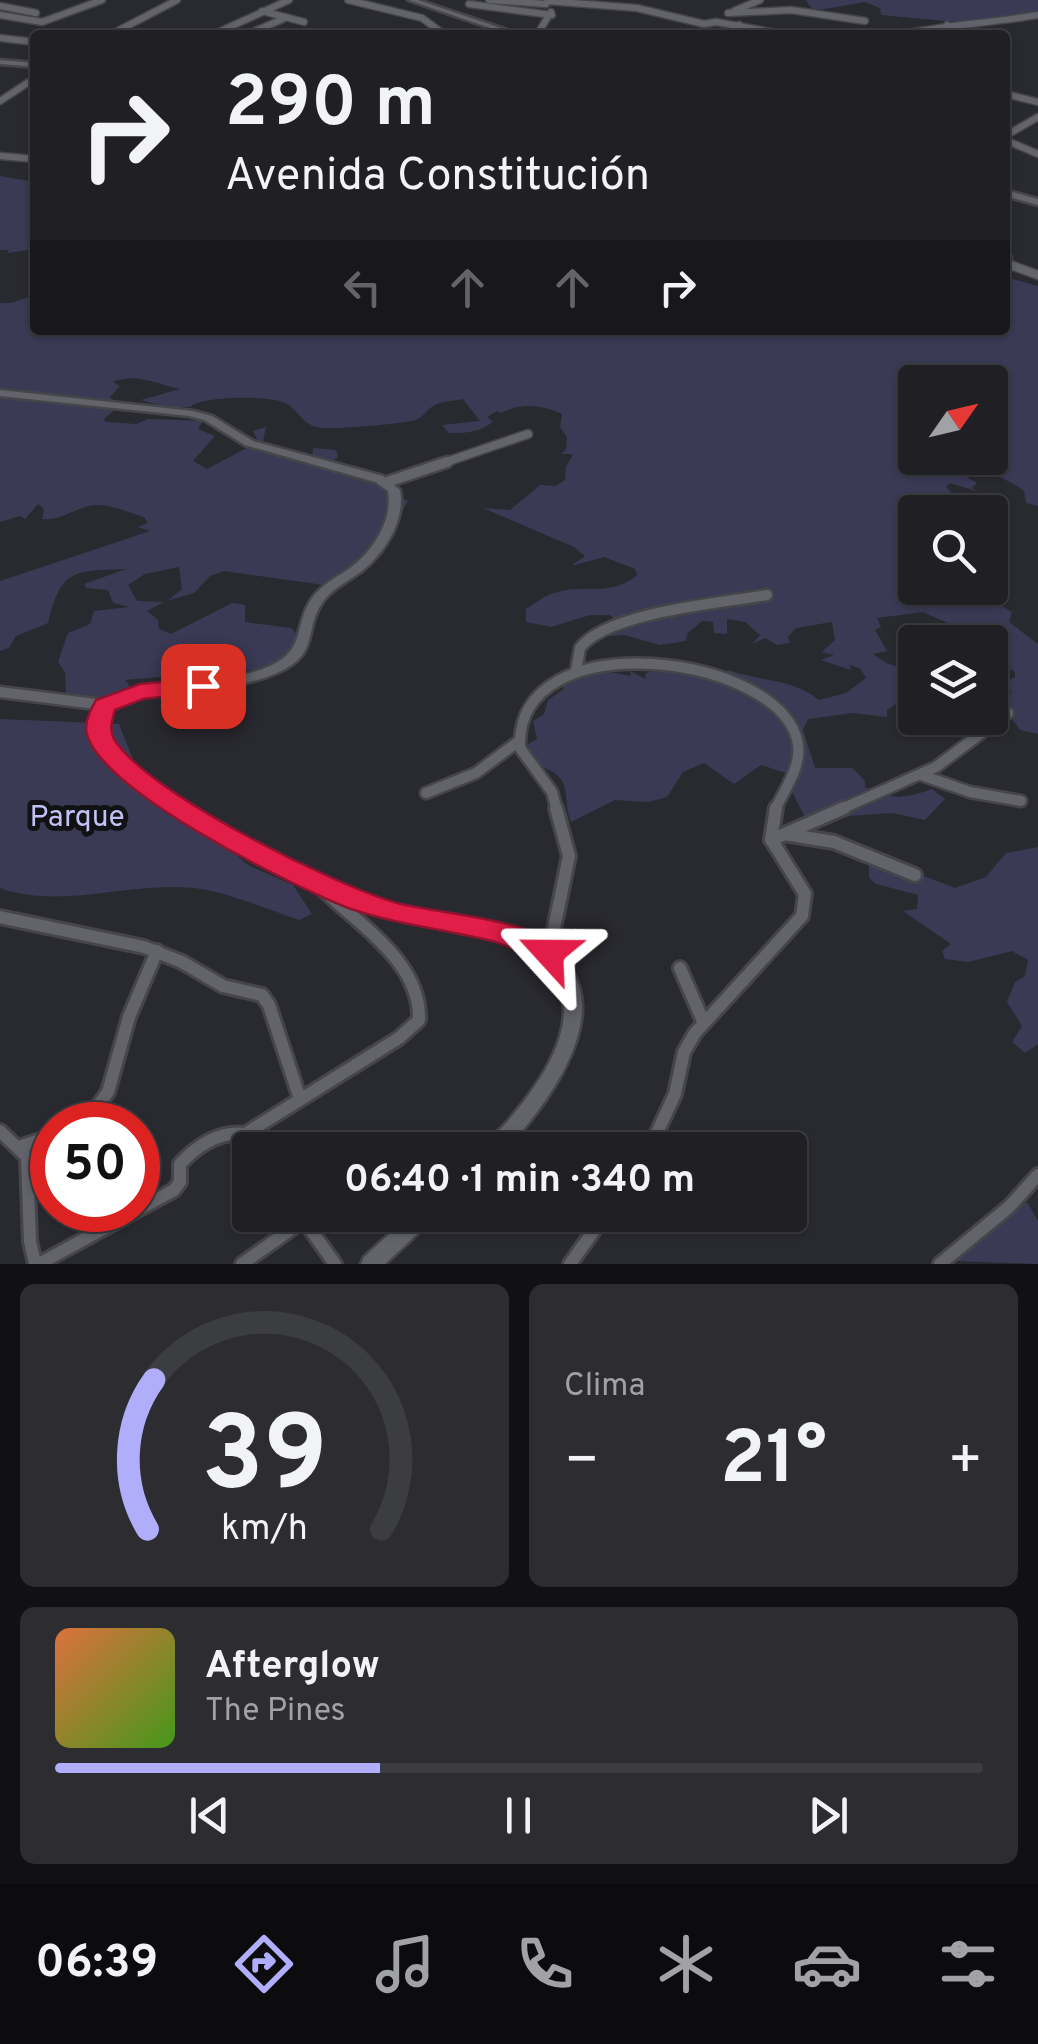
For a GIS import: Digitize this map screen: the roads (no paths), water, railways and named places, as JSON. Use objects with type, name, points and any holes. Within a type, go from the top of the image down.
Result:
[{"type":"main road","points":[[411,0],[503,30]]},
{"type":"main road","points":[[0,62],[30,65]]},
{"type":"main road","points":[[1010,194],[1038,202]]},
{"type":"main road","points":[[0,393],[189,413],[274,452],[387,482],[394,490],[398,505],[367,560],[319,598],[310,617],[306,642],[294,660],[227,684],[140,692],[104,706],[98,728],[103,742],[134,780],[164,801],[315,880],[380,909],[500,932],[549,953],[567,974],[570,985],[568,1038],[544,1092],[511,1132]]},
{"type":"main road","points":[[371,1264],[406,1232]]},
{"type":"street","points":[[1,16],[42,22],[102,0]]},
{"type":"street","points":[[119,30],[176,0]]},
{"type":"street","points":[[222,30],[289,0]]},
{"type":"street","points":[[348,0],[422,18],[438,30]]},
{"type":"street","points":[[371,6],[382,0]]},
{"type":"street","points":[[489,0],[567,1],[761,30]]},
{"type":"street","points":[[716,22],[760,0]]},
{"type":"street","points":[[546,2],[552,14]]},
{"type":"street","points":[[468,4],[552,14]]},
{"type":"street","points":[[0,6],[36,13]]},
{"type":"street","points":[[728,14],[791,10],[865,21]]},
{"type":"street","points":[[261,11],[304,22]]},
{"type":"street","points":[[541,30],[552,14]]},
{"type":"street","points":[[922,30],[1038,15]]},
{"type":"street","points":[[257,30],[284,18]]},
{"type":"street","points":[[946,25],[957,30]]},
{"type":"street","points":[[733,30],[739,26]]},
{"type":"street","points":[[0,38],[30,41]]},
{"type":"street","points":[[0,101],[30,81]]},
{"type":"street","points":[[1010,95],[1038,102]]},
{"type":"street","points":[[1010,135],[1038,117]]},
{"type":"street","points":[[1010,140],[1038,154]]},
{"type":"street","points":[[0,156],[30,159]]},
{"type":"street","points":[[1010,265],[1038,275]]},
{"type":"street","points":[[387,482],[528,434]]},
{"type":"street","points":[[576,671],[575,661],[584,642],[597,634],[660,615],[767,595]]},
{"type":"street","points":[[426,793],[476,773],[518,740],[533,702],[545,687],[576,671],[635,666],[734,681],[770,703],[793,730],[800,748],[773,817],[771,840],[807,896],[802,916],[704,1020],[684,1052],[675,1094],[657,1132]]},
{"type":"street","points":[[0,692],[104,706]]},
{"type":"street","points":[[771,840],[920,775],[956,756],[981,735]]},
{"type":"street","points":[[518,740],[521,753],[552,792],[569,856],[549,953]]},
{"type":"street","points":[[920,775],[962,790],[1021,801]]},
{"type":"street","points":[[784,834],[834,842],[916,875]]},
{"type":"street","points":[[248,1132],[413,1028],[422,1011],[414,986],[399,963],[337,906],[315,880]]},
{"type":"street","points":[[0,917],[157,951],[223,986],[266,998],[300,1099]]},
{"type":"street","points":[[100,1102],[108,1092],[129,1018],[157,951]]},
{"type":"street","points":[[680,968],[704,1020]]},
{"type":"street","points":[[0,1131],[19,1147],[29,1171],[30,1242],[37,1264],[174,1190],[180,1182],[180,1164],[186,1157],[232,1132]]},
{"type":"street","points":[[19,1147],[30,1143]]},
{"type":"street","points":[[940,1264],[1009,1207],[1038,1175]]},
{"type":"street","points":[[242,1264],[284,1232]]},
{"type":"street","points":[[312,1232],[335,1264]]},
{"type":"street","points":[[570,1264],[593,1232]]},
{"type":"park label","name":"Parque","points":[[77,818]]}]
